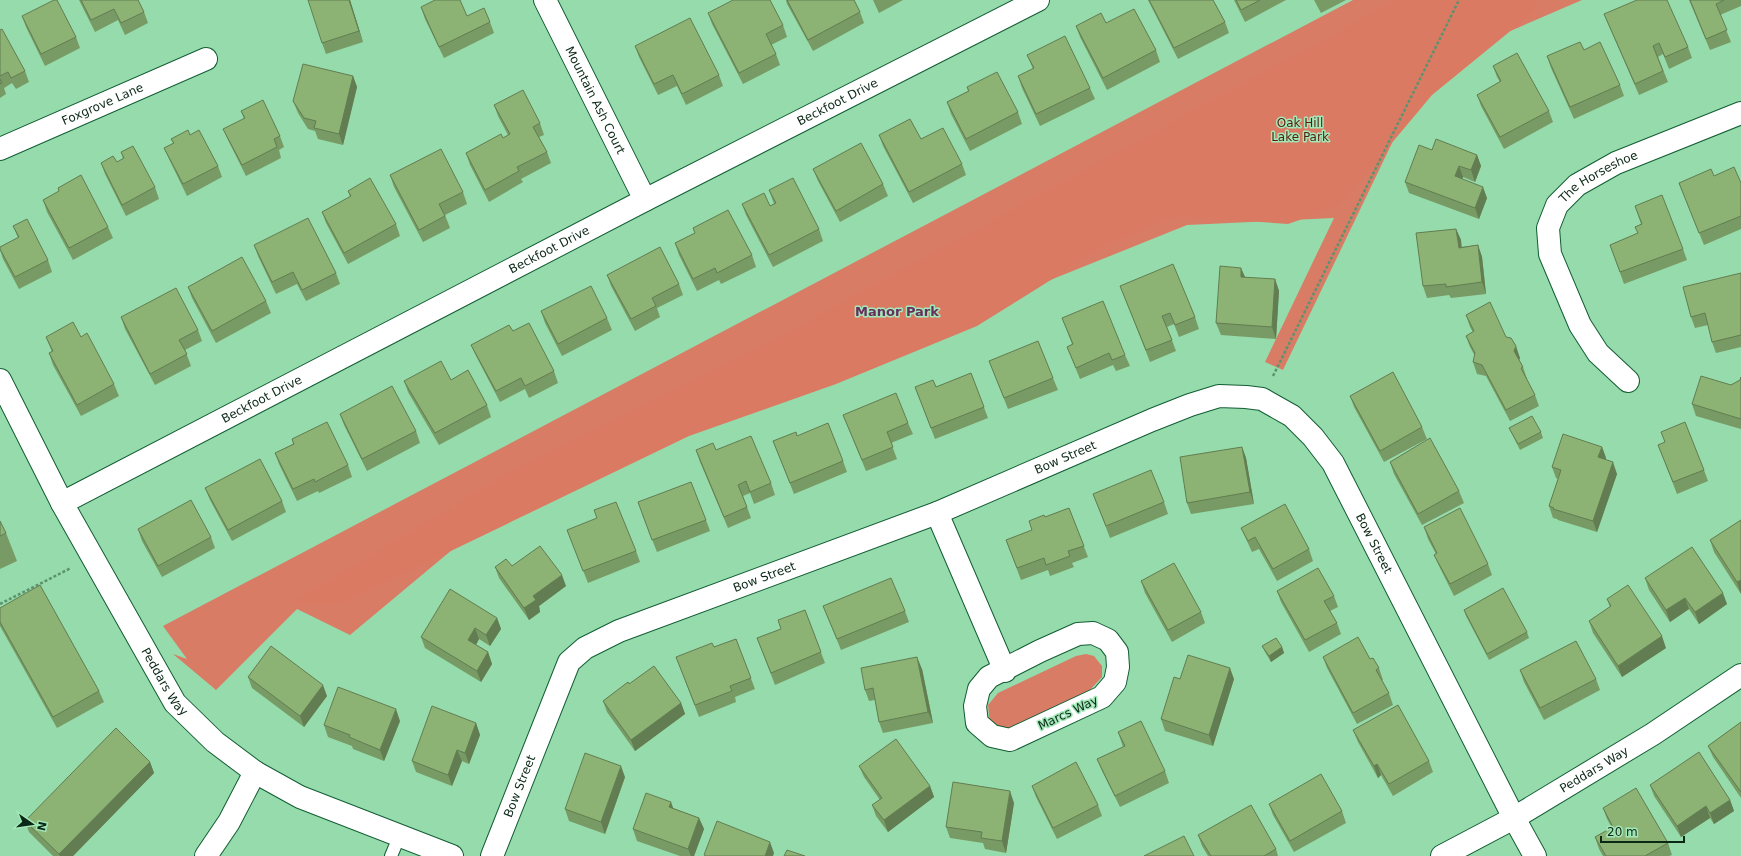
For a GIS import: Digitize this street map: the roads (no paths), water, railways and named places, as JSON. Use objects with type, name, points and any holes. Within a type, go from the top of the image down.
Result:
[{"type":"street","name":"Mountain Ash Court","points":[[545,0],[645,200]]},
{"type":"street","name":"Beckfoot Drive","points":[[62,503],[645,200],[1038,0]]},
{"type":"street","name":"Foxgrove Lane","points":[[0,149],[206,59]]},
{"type":"street","name":"The Horseshoe","points":[[1628,381],[1598,353],[1580,325],[1550,254],[1548,228],[1557,205],[1577,185],[1616,163],[1741,112]]},
{"type":"street","name":"Peddars Way","points":[[0,380],[62,503],[175,703],[215,742],[255,772],[300,797],[395,846],[452,856]]},
{"type":"street","name":"Bow Street","points":[[492,856],[569,662],[585,648],[619,631],[937,513],[1152,420],[1190,405],[1219,396],[1246,397],[1262,400],[1292,416],[1313,437],[1333,463],[1514,818],[1535,856]]},
{"type":"street","points":[[937,513],[1005,671]]},
{"type":"street","name":"Marcs Way","points":[[1078,634],[1093,634],[1108,640],[1117,652],[1118,667],[1115,682],[1102,698],[1010,740],[992,736],[977,723],[975,706],[979,689],[989,678],[1005,671],[1040,651],[1078,634]]},
{"type":"street","name":"Peddars Way","points":[[1442,856],[1514,818],[1653,734],[1741,675]]},
{"type":"street","points":[[206,856],[229,822],[255,772]]},
{"type":"district","name":"Manor Park","points":[[897,311]]},
{"type":"park label","name":"Oak Hill Lake Park","points":[[1300,130]]}]
